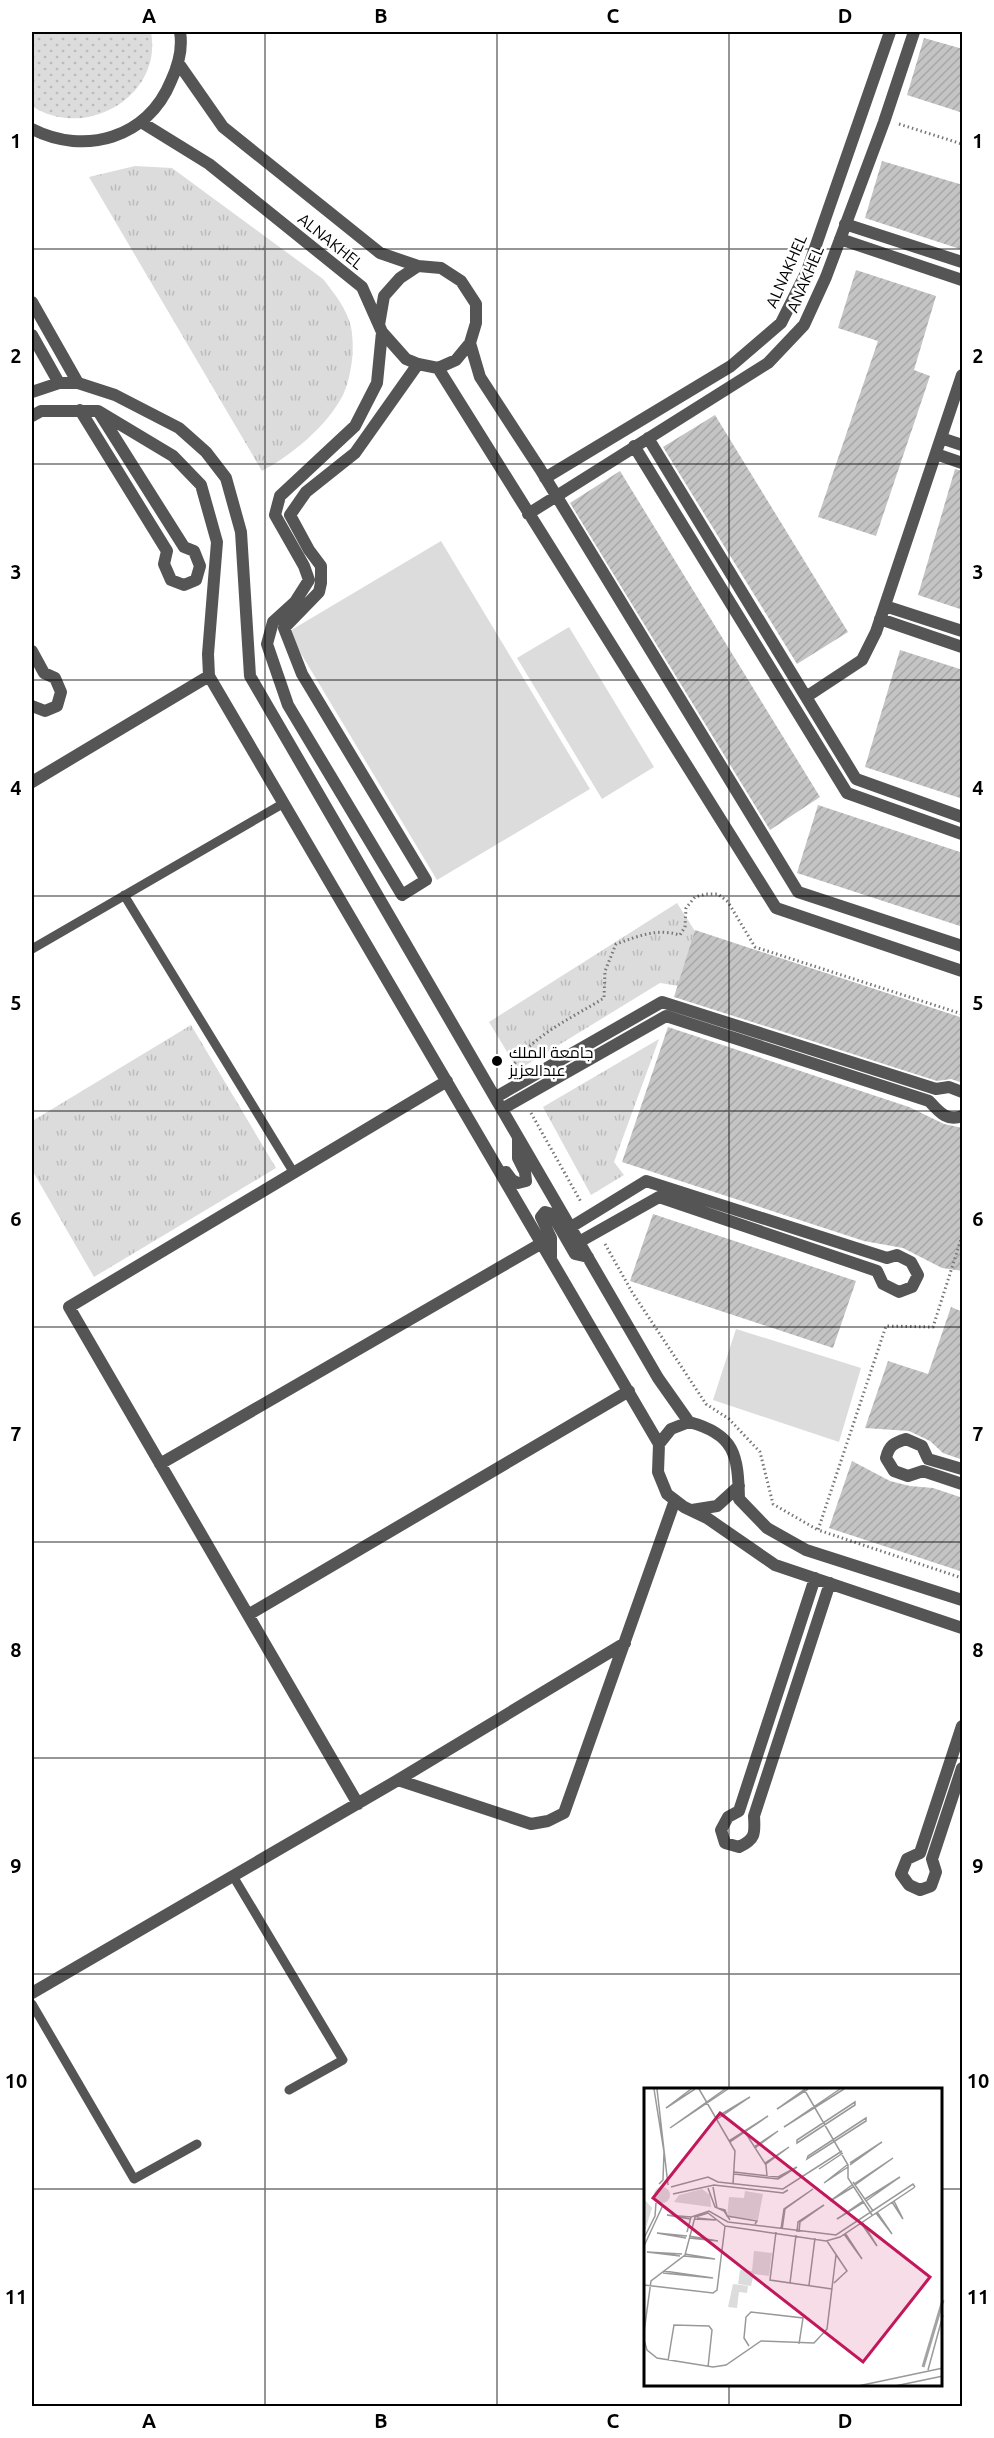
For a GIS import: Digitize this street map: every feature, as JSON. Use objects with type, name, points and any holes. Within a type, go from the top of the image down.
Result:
[{"type":"street","name":"ALNAKHEL","points":[[544,478],[731,366],[781,323],[807,271],[890,32]]},
{"type":"street","name":"ANAKHEL","points":[[528,514],[768,363],[804,325],[846,224],[914,32]]},
{"type":"street","points":[[32,129],[47,137],[71,142],[96,141],[120,134],[141,122],[165,96],[178,64],[182,33]]},
{"type":"street","points":[[178,64],[222,127],[380,253],[418,266],[441,268],[461,281],[476,304],[476,323],[470,343],[456,360],[438,368],[776,908],[963,971]]},
{"type":"street","name":"ALNAKHEL","points":[[141,122],[209,164],[362,287],[380,329],[406,359],[438,368]]},
{"type":"street","points":[[846,224],[963,262]]},
{"type":"street","points":[[840,239],[963,280]]},
{"type":"street","points":[[418,266],[400,278],[384,296],[377,384],[355,426],[280,496],[275,515],[304,566],[309,580],[295,602],[273,622],[267,644],[288,705],[402,895],[426,880],[302,675],[284,628],[319,592],[321,583],[321,566],[309,550],[290,515],[306,492],[355,453],[418,364]]},
{"type":"street","points":[[32,302],[78,383]]},
{"type":"street","points":[[32,335],[59,383]]},
{"type":"street","points":[[470,343],[480,377],[556,496],[798,891],[963,946]]},
{"type":"street","points":[[806,697],[862,660],[885,606],[963,375]]},
{"type":"street","points":[[32,392],[59,383],[78,383],[115,395],[179,428],[206,452],[226,478],[241,532],[250,676],[658,1378],[689,1422]]},
{"type":"street","points":[[80,410],[167,551],[164,564],[171,580],[184,585],[196,580],[200,566],[194,551],[184,547],[98,411]]},
{"type":"street","points":[[32,416],[41,411],[98,411],[173,456],[201,485],[217,542],[208,654],[209,676],[659,1444],[658,1472],[667,1494],[708,1518],[775,1564],[963,1628]]},
{"type":"street","points":[[648,438],[856,779],[963,817]]},
{"type":"street","points":[[941,438],[963,445]]},
{"type":"street","points":[[634,446],[847,793],[963,834]]},
{"type":"street","points":[[936,454],[963,463]]},
{"type":"street","points":[[885,606],[963,631]]},
{"type":"street","points":[[880,619],[963,647]]},
{"type":"street","points":[[32,651],[44,673],[55,678],[61,692],[57,706],[45,711],[32,706]]},
{"type":"street","points":[[32,782],[209,676]]},
{"type":"street","points":[[496,1097],[662,1002],[936,1089],[949,1087],[963,1092]]},
{"type":"street","points":[[502,1109],[666,1016],[929,1101],[940,1113],[954,1119],[963,1116]]},
{"type":"street","points":[[358,1804],[69,1307],[447,1081]]},
{"type":"street","points":[[483,1143],[497,1157],[512,1180],[518,1183],[526,1181],[525,1172],[518,1158],[518,1136]]},
{"type":"street","points":[[571,1227],[646,1181],[887,1258],[897,1255],[911,1262],[918,1275],[912,1287],[899,1292],[884,1284],[877,1271],[659,1197],[579,1242]]},
{"type":"street","points":[[551,1258],[551,1238],[541,1217],[544,1212],[552,1214],[575,1254],[588,1257]]},
{"type":"street","points":[[160,1464],[542,1243]]},
{"type":"street","points":[[248,1615],[629,1391]]},
{"type":"street","points":[[659,1444],[671,1429],[689,1422],[710,1427],[727,1442],[738,1466],[739,1498],[767,1528],[806,1550],[963,1600]]},
{"type":"street","points":[[963,1469],[928,1459],[922,1446],[906,1439],[893,1444],[886,1458],[894,1471],[908,1476],[923,1471],[963,1484]]},
{"type":"street","points":[[691,1510],[717,1506],[739,1486]]},
{"type":"street","points":[[398,1780],[531,1824],[548,1821],[564,1813],[675,1500]]},
{"type":"street","points":[[815,1578],[739,1810],[728,1817],[721,1830],[725,1843],[739,1847],[750,1842],[755,1832],[754,1816],[830,1583]]},
{"type":"street","points":[[32,1993],[358,1804],[625,1643]]},
{"type":"street","points":[[963,1726],[920,1852],[908,1859],[901,1874],[909,1885],[920,1890],[931,1886],[936,1872],[932,1859],[963,1768]]},
{"type":"lane","points":[[32,949],[284,803]]},
{"type":"lane","points":[[124,895],[294,1173]]},
{"type":"lane","points":[[233,1876],[343,2060],[290,2090]]},
{"type":"lane","points":[[32,2004],[134,2179],[197,2144]]},
{"type":"path","points":[[898,123],[963,144]]},
{"type":"path","points":[[510,1071],[539,1039],[604,998],[605,971],[616,944],[643,934],[666,931],[680,935],[685,927],[686,908],[695,897],[706,894],[718,894],[728,902],[755,946],[963,1014]]},
{"type":"path","points":[[531,1113],[581,1202]]},
{"type":"path","points":[[818,1530],[886,1326],[933,1326],[963,1236]]},
{"type":"path","points":[[604,1241],[632,1292],[706,1404],[729,1419],[760,1452],[773,1503],[818,1530],[963,1578]]},
{"type":"green space","points":[[32,32],[151,32],[151,55],[145,76],[132,93],[116,106],[96,115],[74,118],[53,116],[32,106]]},
{"type":"green space","points":[[135,166],[172,168],[323,279],[346,314],[351,327],[353,352],[349,379],[343,395],[328,418],[308,439],[262,471],[89,177]]},
{"type":"green space","points":[[441,541],[590,789],[437,880],[288,632]]},
{"type":"green space","points":[[569,627],[654,767],[602,799],[517,658]]},
{"type":"green space","points":[[677,903],[695,931],[679,986],[660,983],[518,1070],[489,1022]]},
{"type":"green space","points":[[191,1025],[276,1168],[94,1277],[32,1170],[32,1120]]},
{"type":"green space","points":[[659,1039],[614,1162],[624,1175],[591,1195],[543,1107]]},
{"type":"green space","points":[[736,1329],[861,1368],[839,1442],[713,1400]]},
{"type":"building","points":[[924,38],[963,49],[963,113],[907,95]]},
{"type":"building","points":[[882,161],[963,185],[963,250],[865,218]]},
{"type":"building","points":[[856,270],[936,296],[914,370],[930,376],[876,536],[818,517],[878,341],[838,328]]},
{"type":"building","points":[[715,415],[848,632],[797,664],[663,447]]},
{"type":"building","points":[[955,469],[963,471],[963,610],[918,595]]},
{"type":"building","points":[[620,471],[820,797],[770,830],[570,503]]},
{"type":"building","points":[[900,650],[963,670],[963,799],[865,767]]},
{"type":"building","points":[[818,805],[963,853],[963,927],[797,873]]},
{"type":"building","points":[[695,930],[963,1018],[963,1083],[951,1079],[937,1081],[674,997]]},
{"type":"building","points":[[668,1027],[909,1107],[944,1124],[963,1128],[963,1271],[942,1268],[903,1248],[864,1241],[622,1162]]},
{"type":"building","points":[[653,1214],[856,1281],[833,1348],[630,1281]]},
{"type":"building","points":[[951,1307],[963,1312],[963,1460],[943,1453],[930,1441],[909,1431],[865,1428],[888,1361],[928,1374]]},
{"type":"building","points":[[852,1461],[890,1481],[933,1488],[963,1498],[963,1572],[829,1528]]},
{"type":"place","name":"جامعة الملك عبدالعزيز","points":[[497,1061]]}]
